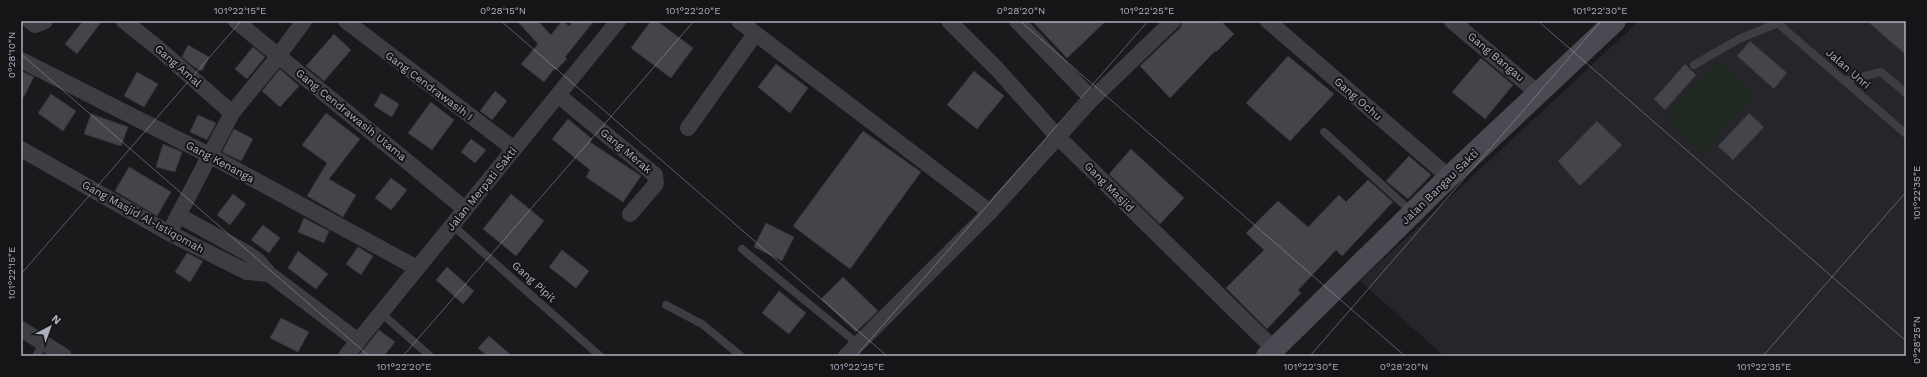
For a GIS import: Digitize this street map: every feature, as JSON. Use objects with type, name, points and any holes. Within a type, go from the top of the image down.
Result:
[{"type":"street","points":[[30,21],[36,25],[45,21]]},
{"type":"street","name":"Gang Amal","points":[[124,21],[158,48],[232,113]]},
{"type":"street","name":"Gang Cendrawasih Utama","points":[[236,21],[465,209]]},
{"type":"street","points":[[169,233],[232,113],[279,56],[304,21]]},
{"type":"street","name":"Gang Cendrawasih I","points":[[346,21],[514,149]]},
{"type":"street","name":"Jalan Merpati Sakti","points":[[346,356],[618,21]]},
{"type":"street","points":[[739,21],[990,212]]},
{"type":"street","name":"Gang Masjid","points":[[949,21],[997,69],[1058,136],[1271,353]]},
{"type":"street","points":[[1017,21],[1092,99]]},
{"type":"street","points":[[846,356],[990,212],[1092,99],[1173,21]]},
{"type":"street","name":"Gang Ochu","points":[[1268,21],[1449,177]]},
{"type":"street","name":"Gang Bangau","points":[[1452,21],[1539,94]]},
{"type":"street","name":"Jalan Bangau Sakti","points":[[1271,353],[1449,177],[1615,21]]},
{"type":"street","points":[[688,128],[755,34]]},
{"type":"street","name":"Gang Kenanga","points":[[21,60],[209,155],[417,268]]},
{"type":"street","name":"Gang Merak","points":[[558,95],[655,175],[656,184],[630,214]]},
{"type":"street","name":"Gang Masjid Al-Istiqomah","points":[[21,149],[169,233],[247,272],[269,274]]},
{"type":"street","name":"Gang Masjid Al-Istiqomah","points":[[178,215],[247,253],[258,261],[269,274],[358,341]]},
{"type":"street","points":[[21,329],[40,350],[64,356]]},
{"type":"lane","points":[[1694,65],[1739,39],[1776,22]]},
{"type":"lane","name":"Jalan Unri","points":[[1776,22],[1906,134]]},
{"type":"lane","points":[[1845,82],[1881,72],[1906,93]]},
{"type":"lane","points":[[1324,132],[1414,213]]},
{"type":"lane","name":"Gang Pipit","points":[[452,225],[600,356]]},
{"type":"lane","points":[[742,249],[858,344]]},
{"type":"lane","points":[[666,305],[702,324],[741,356]]},
{"type":"lane","points":[[381,313],[430,356]]},
{"type":"shaded area","points":[[1639,21],[1906,21],[1906,356],[1444,356],[1360,281]]},
{"type":"shaded area","points":[[1717,60],[1756,94],[1702,156],[1664,120]]},
{"type":"building","points":[[83,21],[102,21],[77,54],[65,44]]},
{"type":"building","points":[[517,21],[538,21],[551,35],[562,21],[569,26],[573,21],[594,21],[565,57],[567,59],[556,70],[554,69],[544,82],[521,64],[538,44]]},
{"type":"building","points":[[651,21],[657,21],[693,48],[671,78],[631,48]]},
{"type":"building","points":[[1032,21],[1106,21],[1067,58]]},
{"type":"building","points":[[1183,21],[1221,21],[1234,34],[1216,52],[1215,51],[1170,98],[1140,66],[1180,28]]},
{"type":"building","points":[[1867,21],[1906,21],[1906,55]]},
{"type":"building","points":[[334,34],[351,50],[324,81],[306,66]]},
{"type":"building","points":[[1750,41],[1787,73],[1774,89],[1737,56]]},
{"type":"building","points":[[188,45],[209,57],[202,71],[194,67],[182,57]]},
{"type":"building","points":[[253,47],[265,57],[247,79],[235,69]]},
{"type":"building","points":[[1288,56],[1334,94],[1290,141],[1246,103]]},
{"type":"building","points":[[1481,58],[1513,85],[1485,119],[1452,92]]},
{"type":"building","points":[[776,64],[808,88],[790,113],[758,87]]},
{"type":"building","points":[[1685,64],[1696,75],[1665,110],[1654,99]]},
{"type":"building","points":[[280,69],[299,86],[280,107],[262,91]]},
{"type":"building","points":[[21,71],[34,77],[21,102]]},
{"type":"building","points":[[974,71],[1004,96],[977,129],[947,105]]},
{"type":"building","points":[[137,72],[158,84],[144,107],[124,96]]},
{"type":"building","points":[[495,91],[507,101],[492,120],[480,111]]},
{"type":"building","points":[[381,93],[399,104],[392,117],[374,106]]},
{"type":"building","points":[[51,94],[76,111],[63,131],[38,113]]},
{"type":"building","points":[[431,102],[454,120],[432,150],[408,133]]},
{"type":"building","points":[[326,113],[360,139],[329,179],[356,195],[343,217],[307,196],[327,163],[302,145]]},
{"type":"building","points":[[1749,113],[1764,127],[1733,160],[1718,146]]},
{"type":"building","points":[[91,114],[128,127],[121,146],[84,134]]},
{"type":"building","points":[[198,115],[216,123],[207,140],[190,132]]},
{"type":"building","points":[[568,119],[592,139],[590,142],[641,176],[623,202],[586,177],[590,170],[552,139]]},
{"type":"building","points":[[1597,121],[1622,145],[1580,186],[1558,161]]},
{"type":"building","points":[[234,129],[253,139],[241,161],[222,152]]},
{"type":"building","points":[[863,131],[921,172],[850,269],[793,226]]},
{"type":"building","points":[[471,139],[486,150],[475,163],[461,152]]},
{"type":"building","points":[[163,144],[182,152],[175,172],[156,167]]},
{"type":"building","points":[[1131,149],[1184,198],[1160,224],[1109,174]]},
{"type":"building","points":[[1409,156],[1431,175],[1408,199],[1386,181]]},
{"type":"building","points":[[129,167],[171,192],[157,216],[115,191]]},
{"type":"building","points":[[391,178],[407,190],[391,210],[375,198]]},
{"type":"building","points":[[1368,180],[1393,202],[1342,256],[1336,250],[1298,290],[1301,293],[1267,329],[1226,288],[1264,250],[1246,233],[1278,201],[1308,227],[1339,195],[1346,202]]},
{"type":"building","points":[[233,194],[246,204],[230,225],[217,215]]},
{"type":"building","points":[[511,194],[544,221],[516,256],[483,229]]},
{"type":"building","points":[[304,218],[329,231],[324,243],[298,232]]},
{"type":"building","points":[[766,223],[794,237],[782,261],[754,247]]},
{"type":"building","points":[[263,225],[280,238],[269,253],[251,240]]},
{"type":"building","points":[[358,247],[373,256],[361,275],[346,264]]},
{"type":"building","points":[[562,250],[589,271],[576,288],[549,267]]},
{"type":"building","points":[[298,251],[328,274],[316,289],[288,268]]},
{"type":"building","points":[[187,253],[203,261],[190,282],[175,272]]},
{"type":"building","points":[[447,267],[474,291],[463,304],[436,280]]},
{"type":"building","points":[[843,277],[878,311],[856,332],[821,299]]},
{"type":"building","points":[[779,291],[806,313],[789,334],[762,313]]},
{"type":"building","points":[[281,318],[309,332],[298,352],[270,338]]},
{"type":"building","points":[[379,330],[395,342],[384,356],[358,356]]},
{"type":"building","points":[[489,336],[512,356],[487,356],[478,348]]}]
